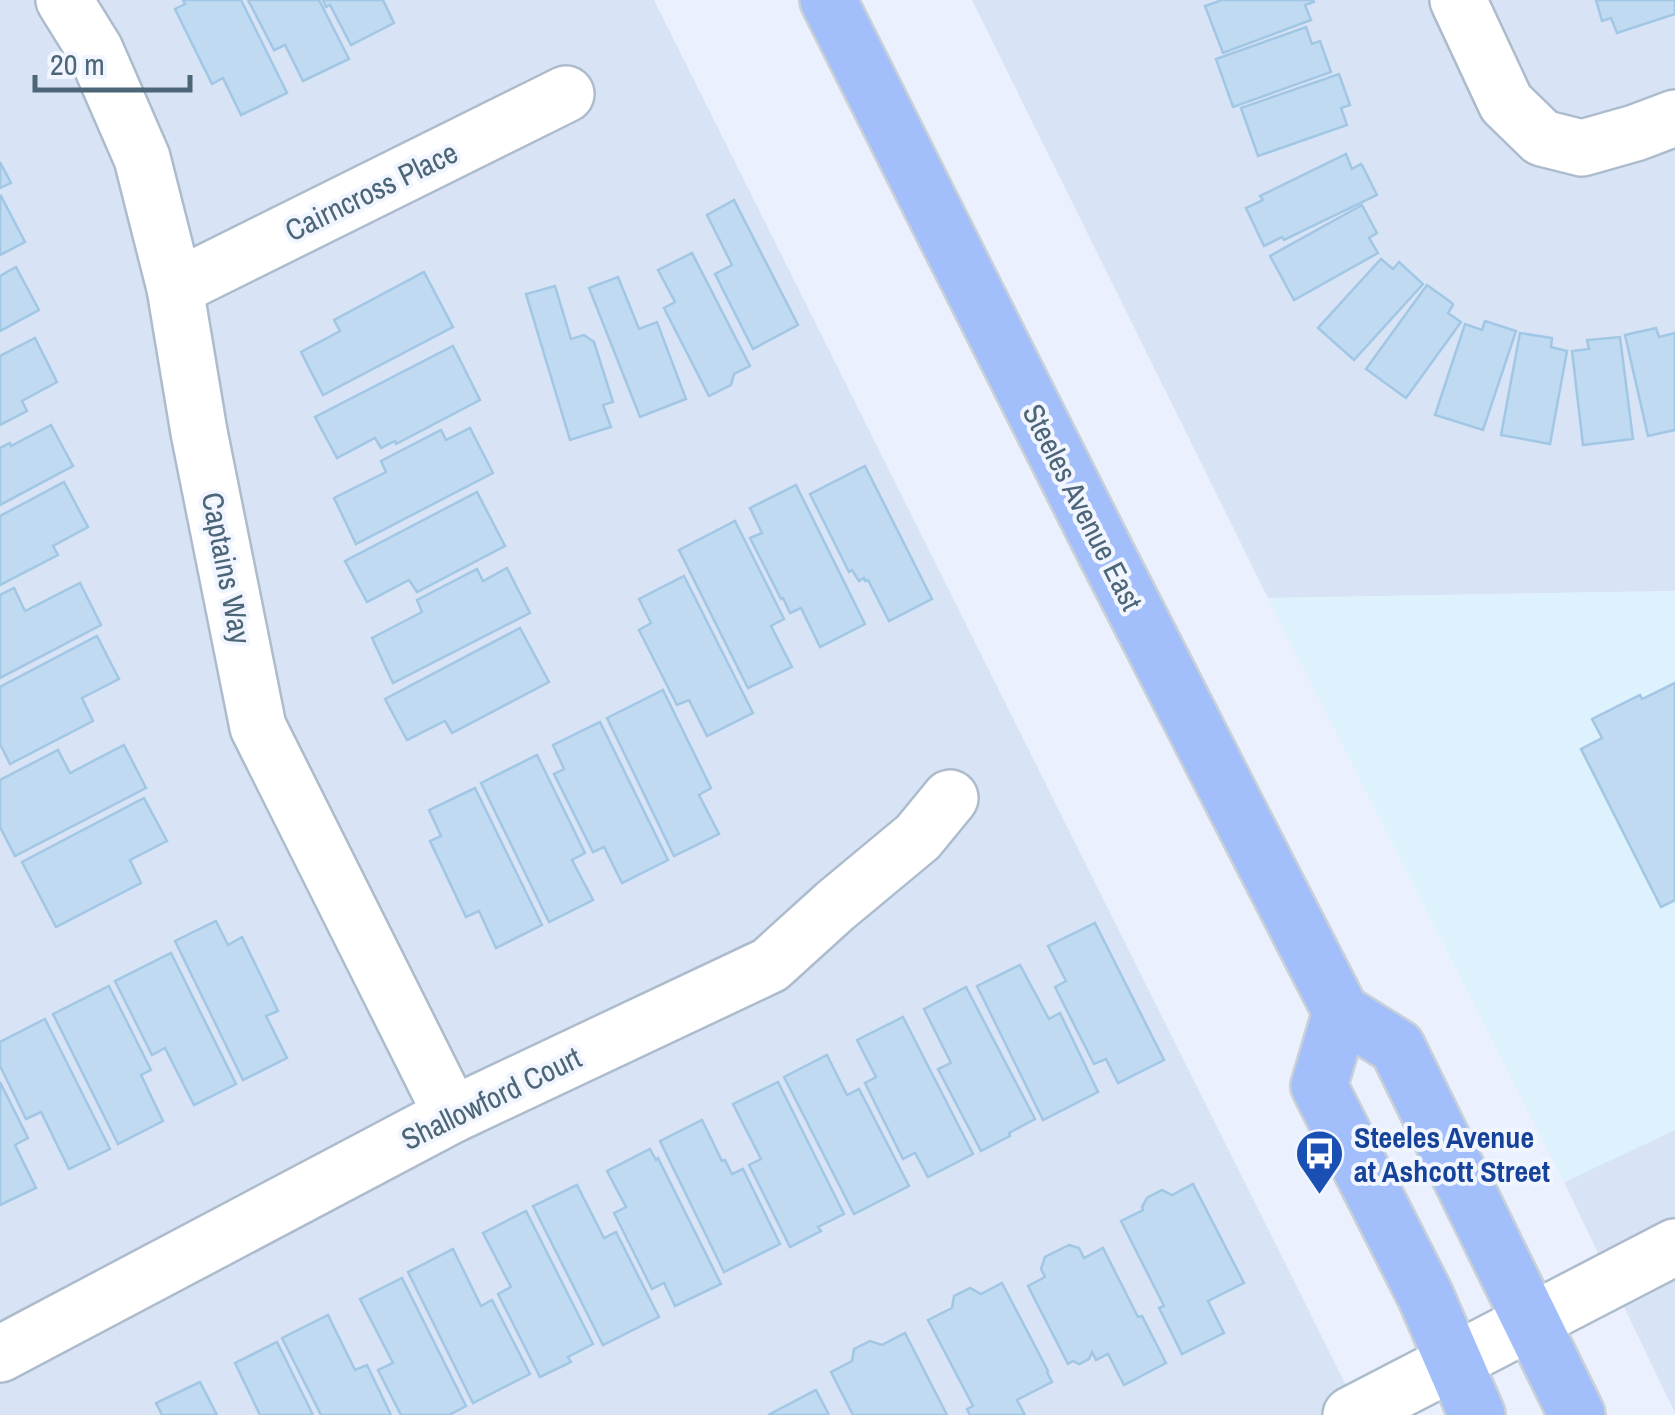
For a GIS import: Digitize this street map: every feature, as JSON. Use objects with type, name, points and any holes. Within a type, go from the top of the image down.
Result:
[{"type":"main road","name":"Steeles Avenue East","points":[[828,0],[1341,1012]]},
{"type":"main road","points":[[1478,1415],[1425,1295],[1319,1086],[1341,1012],[1397,1047],[1578,1415]]},
{"type":"street","name":"Captains Way","points":[[64,0],[95,50],[142,158],[175,288],[199,432],[258,727],[452,1115]]},
{"type":"street","points":[[1458,0],[1506,104],[1542,138],[1582,148],[1675,118]]},
{"type":"street","name":"Cairncross Place","points":[[175,288],[566,94]]},
{"type":"street","name":"Shallowford Court","points":[[0,1354],[452,1115],[770,965],[918,837],[950,798]]},
{"type":"street","points":[[1351,1415],[1675,1247]]},
{"type":"shaded area","points":[[0,0],[654,0],[1361,1415],[0,1415]]},
{"type":"shaded area","points":[[972,0],[1675,0],[1675,591],[1268,598]]},
{"type":"shaded area","points":[[1675,591],[1675,1130],[1564,1182],[1268,598]]},
{"type":"shaded area","points":[[1675,1130],[1675,1413],[1564,1182]]},
{"type":"building","points":[[183,0],[241,0],[287,93],[241,115],[223,78],[212,84],[175,9],[185,4]]},
{"type":"building","points":[[248,0],[319,0],[349,59],[303,81],[285,45],[274,50]]},
{"type":"building","points":[[323,0],[383,0],[394,23],[351,45],[330,5],[326,7]]},
{"type":"building","points":[[1222,0],[1314,2],[1305,5],[1311,20],[1223,53],[1205,6]]},
{"type":"building","points":[[1596,0],[1675,0],[1675,14],[1617,33],[1611,18],[1602,21]]},
{"type":"building","points":[[1306,27],[1312,44],[1320,41],[1331,72],[1233,107],[1216,59]]},
{"type":"building","points":[[1339,74],[1350,105],[1341,108],[1347,125],[1258,156],[1241,108]]},
{"type":"building","points":[[1346,154],[1352,169],[1361,164],[1377,195],[1264,246],[1246,208],[1263,200],[1260,196]]},
{"type":"building","points":[[0,162],[11,183],[0,188]]},
{"type":"building","points":[[0,197],[25,242],[0,255]]},
{"type":"building","points":[[734,200],[798,325],[753,349],[715,274],[732,265],[707,215]]},
{"type":"building","points":[[1362,205],[1377,233],[1369,238],[1378,253],[1294,300],[1270,256]]},
{"type":"building","points":[[692,253],[750,366],[734,374],[731,385],[709,396],[664,308],[675,302],[658,270]]},
{"type":"building","points":[[1381,259],[1393,269],[1399,262],[1423,284],[1354,360],[1318,328]]},
{"type":"building","points":[[16,267],[39,310],[0,331],[0,276]]},
{"type":"building","points":[[424,272],[453,327],[323,395],[301,352],[340,331],[334,320]]},
{"type":"building","points":[[618,277],[639,329],[657,322],[686,399],[640,417],[589,288]]},
{"type":"building","points":[[1427,285],[1452,303],[1448,313],[1461,322],[1406,398],[1366,369]]},
{"type":"building","points":[[555,286],[571,339],[584,335],[594,342],[613,402],[603,405],[611,427],[570,440],[526,294]]},
{"type":"building","points":[[1485,321],[1516,331],[1483,430],[1435,415],[1465,324],[1482,330]]},
{"type":"building","points":[[1656,328],[1659,337],[1675,333],[1675,430],[1648,436],[1625,335]]},
{"type":"building","points":[[1520,333],[1552,338],[1551,347],[1567,351],[1550,444],[1501,435]]},
{"type":"building","points":[[1620,337],[1633,439],[1583,445],[1572,351],[1589,349],[1587,340]]},
{"type":"building","points":[[35,338],[57,382],[22,401],[27,411],[0,425],[0,356]]},
{"type":"building","points":[[453,346],[480,400],[396,444],[395,441],[381,448],[375,438],[337,458],[315,417]]},
{"type":"building","points":[[51,425],[73,466],[0,505],[0,448]]},
{"type":"building","points":[[470,428],[493,473],[356,544],[334,498],[386,472],[381,461],[441,430],[446,440]]},
{"type":"building","points":[[865,466],[932,599],[889,621],[868,580],[859,581],[852,570],[849,572],[810,494]]},
{"type":"building","points":[[64,482],[88,527],[53,546],[58,555],[0,585],[0,516]]},
{"type":"building","points":[[796,485],[865,624],[820,647],[801,608],[790,613],[781,599],[750,538],[762,533],[750,508]]},
{"type":"building","points":[[477,492],[505,546],[417,592],[409,580],[367,602],[345,561]]},
{"type":"building","points":[[735,521],[784,619],[771,626],[792,667],[748,688],[679,550]]},
{"type":"building","points":[[507,568],[530,613],[393,683],[372,638],[422,612],[417,600],[477,569],[483,581]]},
{"type":"building","points":[[684,576],[753,713],[707,736],[689,700],[677,705],[639,630],[651,623],[639,599]]},
{"type":"building","points":[[80,583],[101,625],[0,678],[0,595],[14,588],[25,611]]},
{"type":"building","points":[[520,628],[549,682],[452,733],[445,721],[407,740],[385,699]]},
{"type":"building","points":[[97,636],[119,679],[82,698],[93,721],[10,764],[0,744],[0,687]]},
{"type":"building","points":[[1675,683],[1675,900],[1661,907],[1581,749],[1602,738],[1592,719]]},
{"type":"building","points":[[663,690],[711,788],[699,795],[719,834],[674,856],[607,718]]},
{"type":"building","points":[[600,722],[668,860],[622,883],[604,847],[593,852],[554,774],[564,769],[553,745]]},
{"type":"building","points":[[124,745],[146,788],[15,856],[0,827],[0,780],[58,750],[70,773]]},
{"type":"building","points":[[537,755],[585,853],[572,860],[593,900],[549,922],[481,783]]},
{"type":"building","points":[[475,788],[542,925],[496,948],[479,911],[466,917],[430,841],[441,836],[429,810]]},
{"type":"building","points":[[144,798],[167,841],[130,860],[141,883],[56,927],[22,862]]},
{"type":"building","points":[[216,921],[228,945],[242,937],[278,1011],[266,1016],[287,1058],[243,1080],[175,941]]},
{"type":"building","points":[[1095,923],[1164,1060],[1118,1083],[1106,1059],[1094,1064],[1055,987],[1066,981],[1048,946]]},
{"type":"building","points":[[171,953],[236,1084],[194,1105],[165,1048],[152,1055],[115,981]]},
{"type":"building","points":[[1020,965],[1049,1019],[1060,1013],[1098,1092],[1043,1120],[977,986]]},
{"type":"building","points":[[109,986],[151,1070],[141,1075],[163,1121],[118,1144],[53,1014]]},
{"type":"building","points":[[966,987],[1035,1119],[981,1151],[938,1069],[951,1063],[924,1009]]},
{"type":"building","points":[[903,1017],[973,1154],[928,1177],[915,1153],[903,1159],[865,1083],[876,1077],[857,1040]]},
{"type":"building","points":[[45,1019],[110,1149],[69,1169],[41,1112],[26,1119],[0,1066],[0,1042]]},
{"type":"building","points":[[827,1055],[847,1095],[859,1089],[909,1186],[854,1214],[784,1077]]},
{"type":"building","points":[[0,1082],[28,1138],[15,1145],[36,1188],[0,1205]]},
{"type":"building","points":[[778,1082],[844,1214],[790,1247],[749,1165],[761,1159],[733,1104]]},
{"type":"building","points":[[702,1120],[732,1174],[743,1169],[780,1244],[724,1272],[660,1141]]},
{"type":"building","points":[[650,1149],[721,1284],[675,1306],[664,1283],[652,1289],[614,1213],[626,1207],[607,1171]]},
{"type":"building","points":[[1193,1184],[1244,1283],[1208,1301],[1224,1333],[1182,1354],[1159,1308],[1164,1306],[1121,1221],[1143,1210],[1147,1198],[1162,1190],[1172,1195]]},
{"type":"building","points":[[577,1185],[604,1238],[616,1232],[659,1317],[603,1345],[533,1206]]},
{"type":"building","points":[[526,1211],[593,1344],[568,1357],[571,1362],[540,1377],[498,1294],[511,1287],[483,1233]]},
{"type":"building","points":[[1069,1245],[1079,1248],[1084,1258],[1103,1248],[1166,1363],[1124,1385],[1108,1354],[1096,1360],[1092,1352],[1089,1359],[1079,1364],[1068,1364],[1028,1286],[1045,1277],[1041,1269],[1045,1257]]},
{"type":"building","points":[[453,1249],[481,1306],[492,1300],[530,1374],[473,1403],[408,1272]]},
{"type":"building","points":[[402,1278],[466,1406],[449,1415],[401,1415],[378,1370],[393,1363],[360,1299]]},
{"type":"building","points":[[1002,1283],[1052,1382],[1017,1400],[1025,1415],[970,1415],[967,1409],[973,1406],[928,1320],[952,1308],[954,1296],[970,1288],[981,1294]]},
{"type":"building","points":[[328,1315],[355,1370],[367,1365],[391,1415],[321,1415],[282,1338]]},
{"type":"building","points":[[905,1333],[947,1415],[853,1415],[831,1372],[852,1361],[854,1349],[870,1341],[882,1345]]},
{"type":"building","points":[[277,1342],[313,1415],[260,1415],[235,1363]]},
{"type":"building","points":[[200,1382],[217,1415],[162,1415],[156,1403]]},
{"type":"building","points":[[816,1390],[829,1415],[768,1415]]},
{"type":"place","name":"Steeles Avenue at Ashcott Street","points":[[1319,1196]]}]
